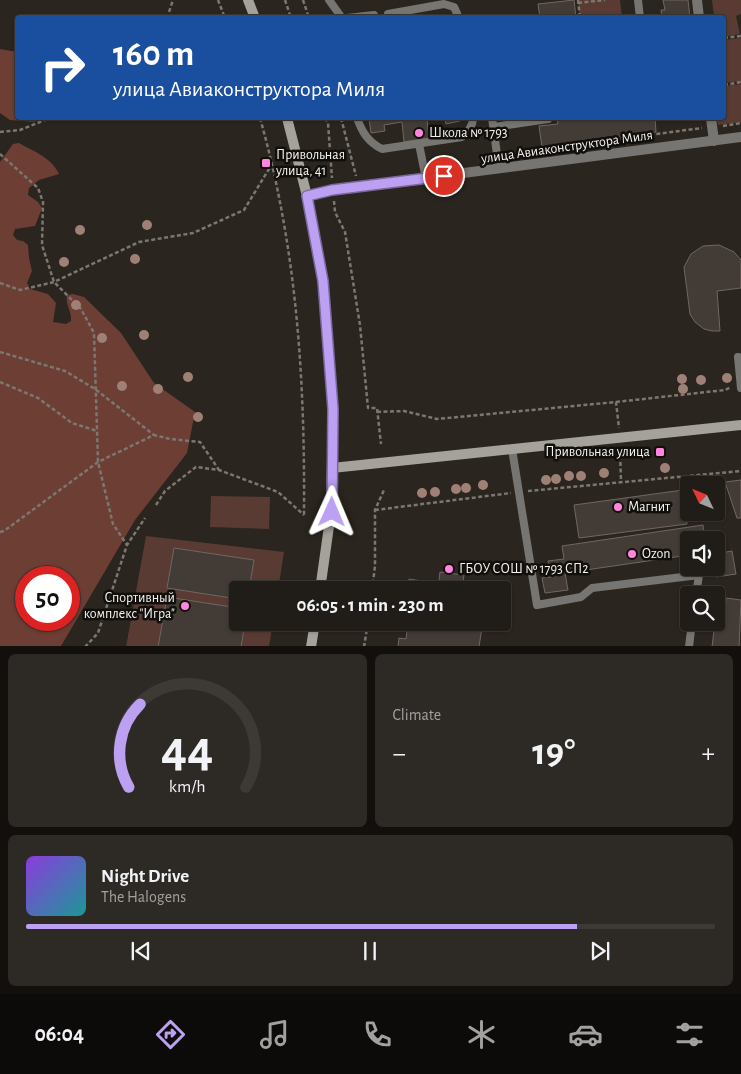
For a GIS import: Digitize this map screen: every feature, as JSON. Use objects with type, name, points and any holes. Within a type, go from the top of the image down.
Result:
[{"type":"main road","points":[[248,0],[255,15]]},
{"type":"main road","points":[[288,120],[307,196],[323,281],[333,409],[332,512],[321,581]]},
{"type":"main road","points":[[332,468],[741,425]]},
{"type":"main road","points":[[311,646],[314,631]]},
{"type":"street","points":[[697,0],[699,15]]},
{"type":"street","points":[[712,122],[714,141]]},
{"type":"street","name":"улица Авиаконструктора Миля","points":[[307,196],[332,190],[741,137]]},
{"type":"lane","points":[[329,0],[340,15]]},
{"type":"lane","points":[[638,0],[640,15]]},
{"type":"lane","points":[[388,14],[444,4],[454,7],[458,15]]},
{"type":"lane","points":[[358,120],[362,132],[373,145],[382,149],[462,137],[469,131],[473,120]]},
{"type":"lane","points":[[492,120],[499,169]]},
{"type":"lane","points":[[494,126],[540,120]]},
{"type":"lane","points":[[419,144],[426,179]]},
{"type":"lane","points":[[738,357],[741,385]]},
{"type":"lane","points":[[512,449],[537,605],[581,598],[592,588],[699,575],[697,586]]},
{"type":"lane","points":[[689,646],[691,631]]},
{"type":"path","points":[[168,15],[173,0]]},
{"type":"path","points":[[218,0],[223,15]]},
{"type":"path","points":[[285,0],[290,15]]},
{"type":"path","points":[[303,0],[307,15]]},
{"type":"path","points":[[580,15],[578,2],[605,0]]},
{"type":"path","points":[[726,38],[741,36]]},
{"type":"path","points":[[726,85],[741,82]]},
{"type":"path","points":[[0,132],[20,130],[45,120]]},
{"type":"path","points":[[156,505],[165,491],[196,467],[219,470],[278,492],[304,515],[304,410],[296,306],[281,201],[273,163],[261,120]]},
{"type":"path","points":[[327,120],[332,178]]},
{"type":"path","points":[[342,120],[359,187]]},
{"type":"path","points":[[559,149],[580,143],[712,122],[741,124]]},
{"type":"path","points":[[0,154],[38,188],[43,202],[42,245],[54,282],[81,309],[94,333],[98,462],[113,524],[127,545]]},
{"type":"path","points":[[0,282],[20,290],[54,282],[139,242],[193,233],[244,210],[273,163]]},
{"type":"path","points":[[334,201],[335,212],[345,232],[360,324],[368,408],[377,408],[380,444]]},
{"type":"path","points":[[0,352],[65,372],[95,389],[154,435],[170,439],[200,442],[219,470]]},
{"type":"path","points":[[0,382],[38,398],[72,423],[97,431]]},
{"type":"path","points":[[377,412],[404,411],[438,419],[725,390],[741,385]]},
{"type":"path","points":[[616,402],[622,482]]},
{"type":"path","points":[[0,532],[4,531],[98,462],[154,435]]},
{"type":"path","points":[[375,510],[520,492],[741,471]]},
{"type":"path","points":[[373,581],[375,510],[384,490]]},
{"type":"path","points":[[85,646],[98,633],[127,545],[145,518]]},
{"type":"path","points":[[364,646],[366,631]]},
{"type":"shaded area","points":[[578,0],[620,0],[622,15],[580,15]]},
{"type":"shaded area","points":[[712,0],[741,0],[741,14],[736,16],[740,34],[726,37],[726,15],[714,15]]},
{"type":"shaded area","points":[[741,38],[741,81],[726,83],[726,40]]},
{"type":"shaded area","points":[[0,49],[15,52],[15,120],[36,120],[35,122],[10,120],[0,113]]},
{"type":"shaded area","points":[[741,84],[741,122],[718,125],[717,120],[726,120],[726,86]]},
{"type":"shaded area","points":[[19,143],[42,156],[56,168],[59,174],[39,180],[29,188],[28,195],[38,202],[42,208],[35,226],[15,229],[13,235],[17,240],[23,241],[28,245],[32,271],[27,283],[30,289],[48,294],[56,303],[53,322],[66,324],[71,321],[67,295],[73,294],[84,297],[121,333],[154,383],[195,412],[187,453],[135,520],[80,614],[80,566],[15,566],[15,631],[70,631],[61,646],[0,646],[0,162],[13,144]]},
{"type":"shaded area","points":[[211,496],[270,497],[269,529],[210,527]]},
{"type":"shaded area","name":"Спортивный комплекс \"Игра\"","points":[[146,536],[284,552],[279,581],[229,581],[229,631],[272,631],[269,646],[126,646]]},
{"type":"building","points":[[574,0],[576,15],[540,15],[538,4]]},
{"type":"building","points":[[663,0],[688,0],[690,15],[662,15],[661,10],[665,10]]},
{"type":"building","points":[[369,120],[427,120],[429,138],[404,142],[402,122],[384,125],[385,131],[371,133]]},
{"type":"building","points":[[445,120],[460,121],[446,124]]},
{"type":"building","points":[[557,120],[655,120],[656,132],[542,147],[539,126],[558,124]]},
{"type":"building","points":[[719,245],[734,252],[741,260],[741,288],[717,291],[720,331],[712,331],[704,329],[695,322],[690,314],[684,267],[691,254],[703,246]]},
{"type":"building","points":[[741,480],[741,518],[737,518],[725,482]]},
{"type":"building","points":[[680,490],[680,521],[687,521],[687,524],[579,538],[574,505]]},
{"type":"building","points":[[703,525],[703,531],[680,531],[680,556],[565,573],[568,590],[545,593],[542,578],[551,577],[548,561],[564,559],[562,546]]},
{"type":"building","points":[[174,548],[254,560],[250,581],[229,581],[229,598],[167,588]]},
{"type":"building","points":[[732,551],[736,574],[725,576],[725,552]]},
{"type":"building","points":[[440,572],[464,575],[463,581],[439,581]]},
{"type":"building","points":[[167,597],[229,607],[229,631],[244,631],[241,646],[158,646]]},
{"type":"building","points":[[726,598],[741,600],[739,646],[712,646],[714,631],[725,631]]},
{"type":"building","points":[[407,631],[481,631],[479,646],[398,646],[399,638],[406,639]]},
{"type":"place","name":"Школа № 1793","points":[[419,133]]},
{"type":"place","name":"Привольная улица, 41","points":[[266,163]]},
{"type":"place","name":"Привольная улица","points":[[660,452]]},
{"type":"place","name":"Магнит","points":[[618,507]]},
{"type":"place","name":"Ozon","points":[[632,554]]},
{"type":"place","name":"ГБОУ СОШ № 1793 СП2","points":[[449,569]]},
{"type":"place","name":"Спортивный комплекс \"Игра\"","points":[[185,606]]},
{"type":"route","points":[[332,512],[333,409],[323,281],[307,196],[332,190],[444,176]]}]
